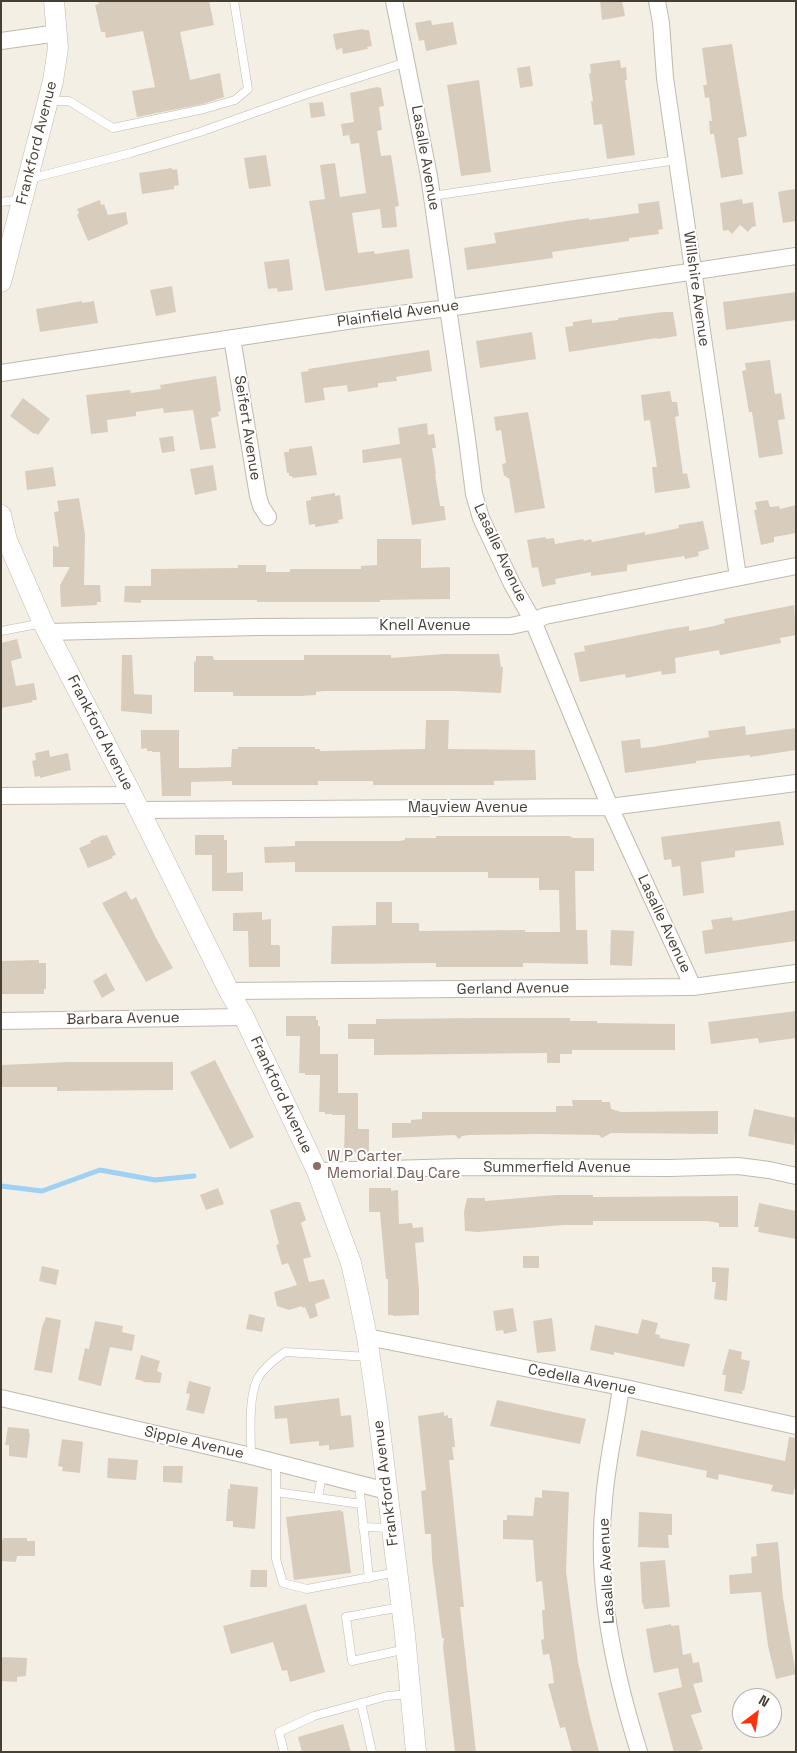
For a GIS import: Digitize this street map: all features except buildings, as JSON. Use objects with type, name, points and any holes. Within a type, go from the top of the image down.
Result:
[{"type":"street","name":"Frankford Avenue","points":[[1,282],[48,101],[58,48],[54,1]]},
{"type":"street","name":"Lasalle Avenue","points":[[394,1],[432,196],[474,494],[481,518],[512,584],[532,621],[610,807],[693,987]]},
{"type":"street","name":"Willshire Avenue","points":[[657,1],[661,23],[665,78],[738,577]]},
{"type":"street","points":[[1,41],[58,32]]},
{"type":"street","name":"Plainfield Avenue","points":[[1,373],[360,318],[448,308],[796,256]]},
{"type":"street","name":"Seifert Avenue","points":[[232,338],[258,496],[268,517]]},
{"type":"street","name":"Frankford Avenue","points":[[1,515],[7,540],[45,627],[229,991],[244,1017],[317,1171],[351,1263],[370,1357],[406,1649],[416,1752]]},
{"type":"street","name":"Knell Avenue","points":[[45,627],[511,626],[546,616],[796,566]]},
{"type":"street","name":"Mayview Avenue","points":[[1,796],[135,802],[610,807],[796,782]]},
{"type":"street","name":"Gerland Avenue","points":[[229,991],[693,987],[796,973]]},
{"type":"street","name":"Barbara Avenue","points":[[1,1022],[244,1017]]},
{"type":"street","name":"Summerfield Avenue","points":[[317,1171],[460,1167],[669,1168],[738,1166],[796,1176]]},
{"type":"street","name":"Cedella Avenue","points":[[367,1337],[621,1387],[796,1426]]},
{"type":"street","name":"Lasalle Avenue","points":[[621,1387],[603,1502],[603,1556],[605,1596],[613,1653],[624,1703],[639,1752]]},
{"type":"street","name":"Sipple Avenue","points":[[1,1398],[276,1462],[387,1491]]},
{"type":"lane","points":[[48,101],[69,101],[114,128],[204,109],[235,100],[248,89],[234,1]]},
{"type":"lane","points":[[1,202],[26,189],[407,62]]},
{"type":"lane","points":[[432,196],[677,160]]},
{"type":"lane","points":[[1,631],[45,627]]},
{"type":"lane","points":[[251,1456],[253,1397],[257,1379],[272,1362],[285,1352],[370,1357]]},
{"type":"lane","points":[[276,1462],[276,1559],[284,1584],[307,1589],[397,1572]]},
{"type":"lane","points":[[318,1498],[322,1474]]},
{"type":"lane","points":[[359,1484],[368,1578]]},
{"type":"lane","points":[[276,1492],[361,1504]]},
{"type":"lane","points":[[363,1527],[391,1528]]},
{"type":"lane","points":[[401,1607],[346,1617],[352,1661],[406,1649]]},
{"type":"lane","points":[[284,1752],[279,1732],[314,1716],[387,1696],[410,1694]]},
{"type":"lane","points":[[361,1703],[372,1752]]},
{"type":"waterway","points":[[1,1186],[42,1191],[100,1170],[155,1180],[194,1176]]},
{"type":"place","name":"W P Carter Memorial Day Care","points":[[317,1166]]}]
